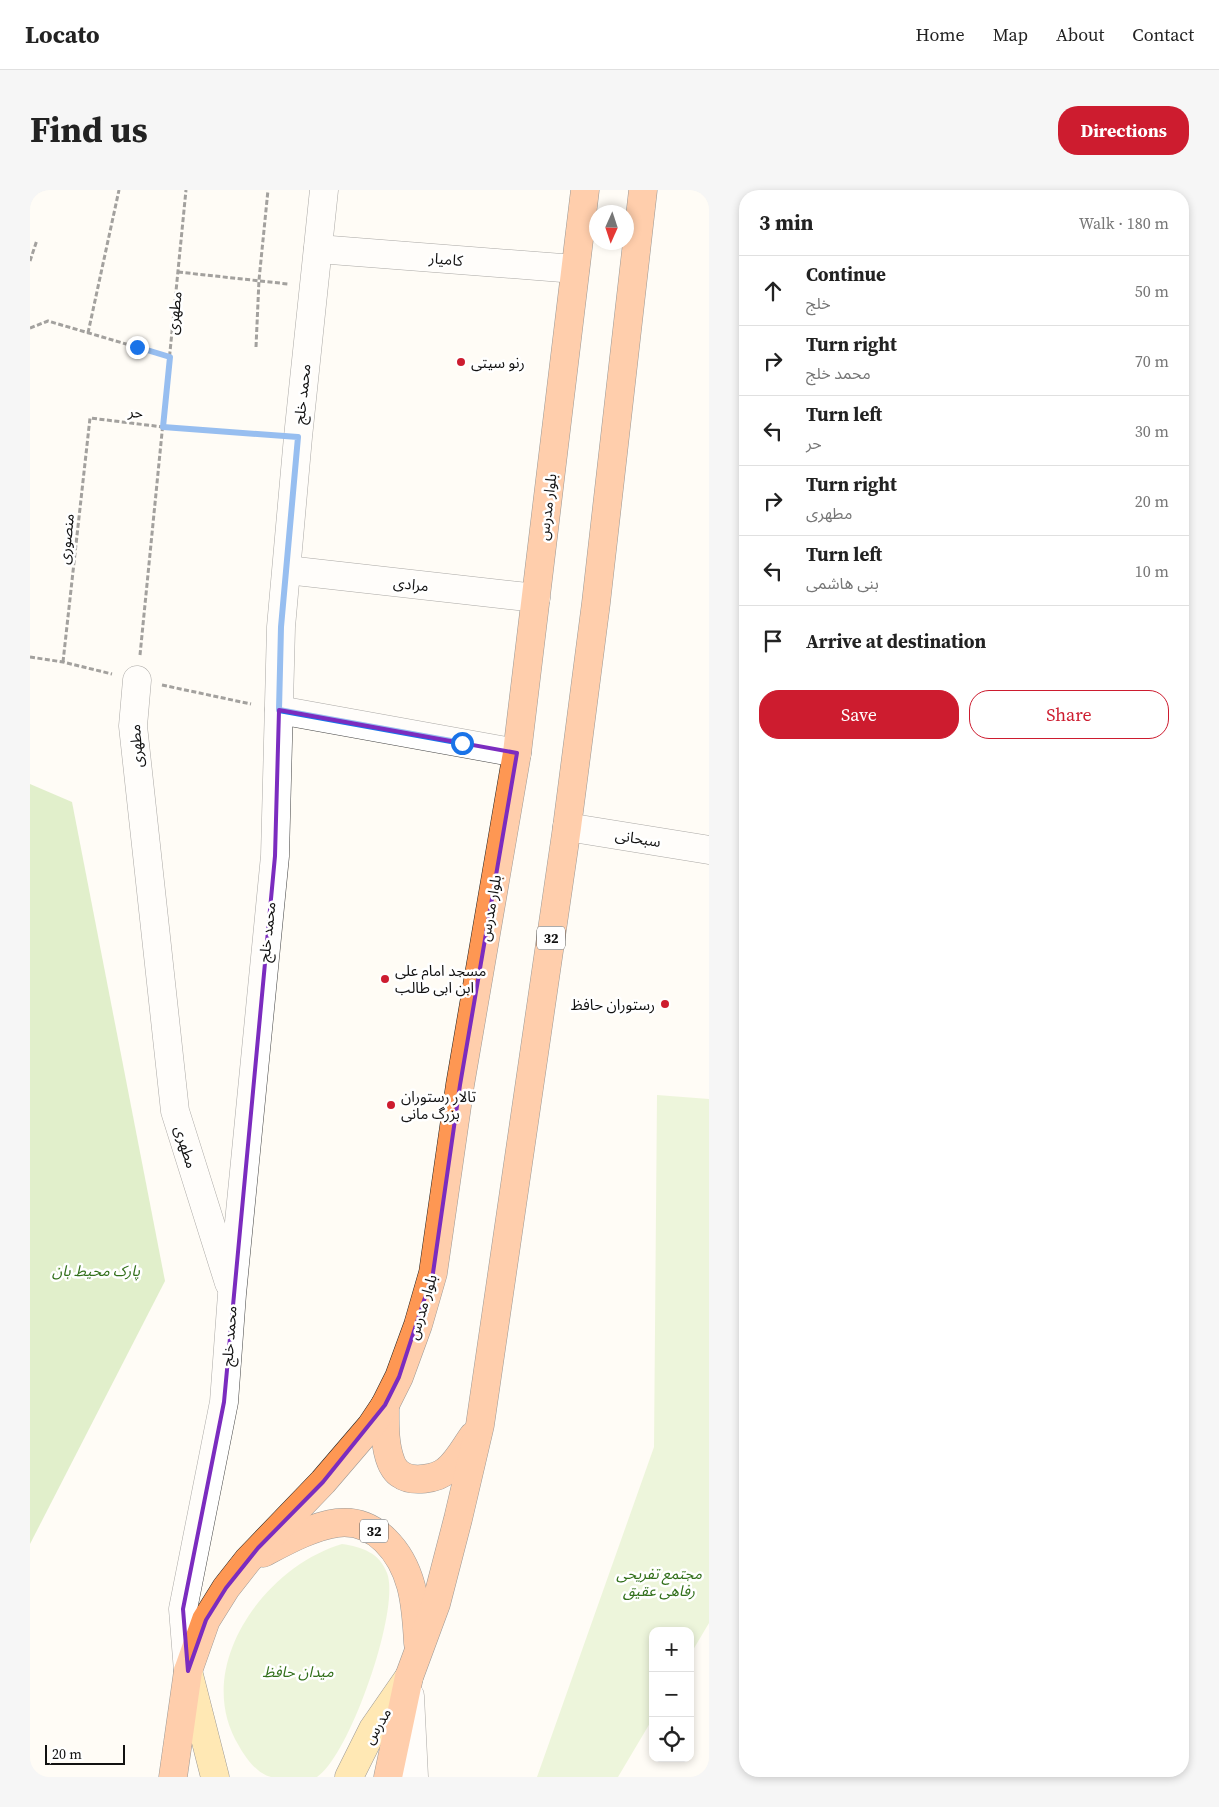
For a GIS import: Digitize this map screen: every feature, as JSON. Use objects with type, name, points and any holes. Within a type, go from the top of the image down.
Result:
[{"type":"highway","name":"بلوار مدرس","points":[[173,1777],[188,1671],[206,1620],[226,1588],[248,1560],[323,1482],[385,1405],[399,1377],[418,1325],[433,1273],[460,1084],[517,753],[585,190]]},
{"type":"highway","name":"32","points":[[409,1677],[436,1604],[480,1425],[567,827],[597,594],[643,190]]},
{"type":"highway","points":[[385,1405],[386,1448],[399,1474],[412,1478],[430,1478],[446,1471],[458,1458],[480,1425]]},
{"type":"highway","name":"32","points":[[248,1560],[296,1537],[336,1523],[352,1523],[368,1528],[383,1537],[396,1551],[410,1584],[416,1612],[419,1652]]},
{"type":"highway","points":[[388,1777],[409,1677]]},
{"type":"main road","points":[[188,1671],[215,1777]]},
{"type":"main road","name":"مدرس","points":[[349,1777],[373,1729],[409,1677]]},
{"type":"street","name":"محمد خلج","points":[[188,1671],[183,1609],[224,1402],[232,1294],[275,856],[281,627],[298,437],[324,190]]},
{"type":"street","name":"کامیار","points":[[318,249],[575,269]]},
{"type":"street","name":"مرادی","points":[[287,570],[536,598]]},
{"type":"street","name":"مطهری","points":[[137,680],[133,726],[175,1112],[232,1294]]},
{"type":"street","points":[[279,710],[517,753]]},
{"type":"street","name":"سبحانی","points":[[567,827],[709,850]]},
{"type":"street","points":[[409,1677],[414,1777]]},
{"type":"path","points":[[88,333],[119,190]]},
{"type":"path","name":"مطهری","points":[[137,680],[186,190]]},
{"type":"path","points":[[256,347],[259,280],[268,190]]},
{"type":"path","points":[[30,261],[37,240]]},
{"type":"path","points":[[178,272],[259,280],[314,288]]},
{"type":"path","points":[[30,328],[48,321],[170,357]]},
{"type":"path","name":"حر","points":[[90,418],[163,427],[298,437]]},
{"type":"path","name":"منصوری","points":[[63,662],[90,418]]},
{"type":"highlighted area","points":[[279,710],[517,753],[460,1085],[433,1273],[399,1377],[385,1405],[323,1482],[258,1548],[226,1588],[206,1620],[188,1671],[183,1609],[224,1402],[275,856]]},
{"type":"green space","name":"پارک محیط بان","points":[[30,784],[72,802],[165,1281],[30,1544]]},
{"type":"green space","name":"مجتمع تفریحی رفاهی عقیق","points":[[657,1095],[709,1099],[709,1623],[694,1648],[694,1627],[649,1627],[649,1725],[618,1777],[537,1777],[654,1447]]},
{"type":"green space","name":"میدان حافظ","points":[[342,1544],[369,1552],[380,1560],[387,1573],[389,1591],[386,1617],[369,1681],[357,1713],[343,1742],[330,1764],[317,1777],[271,1777],[256,1769],[245,1755],[226,1716],[224,1685],[230,1654],[243,1624],[262,1597],[286,1574],[313,1556]]},
{"type":"place","name":"رنو سیتی","points":[[461,362]]},
{"type":"place","name":"مسجد امام علی ابن ابی طالب","points":[[385,979]]},
{"type":"place","name":"رستوران حافظ","points":[[665,1004]]},
{"type":"place","name":"تالار رستوران بزرگ مانی","points":[[391,1105]]},
{"type":"route","points":[[137,347],[170,357],[163,427],[298,437],[281,627],[279,710],[462,743]]}]
